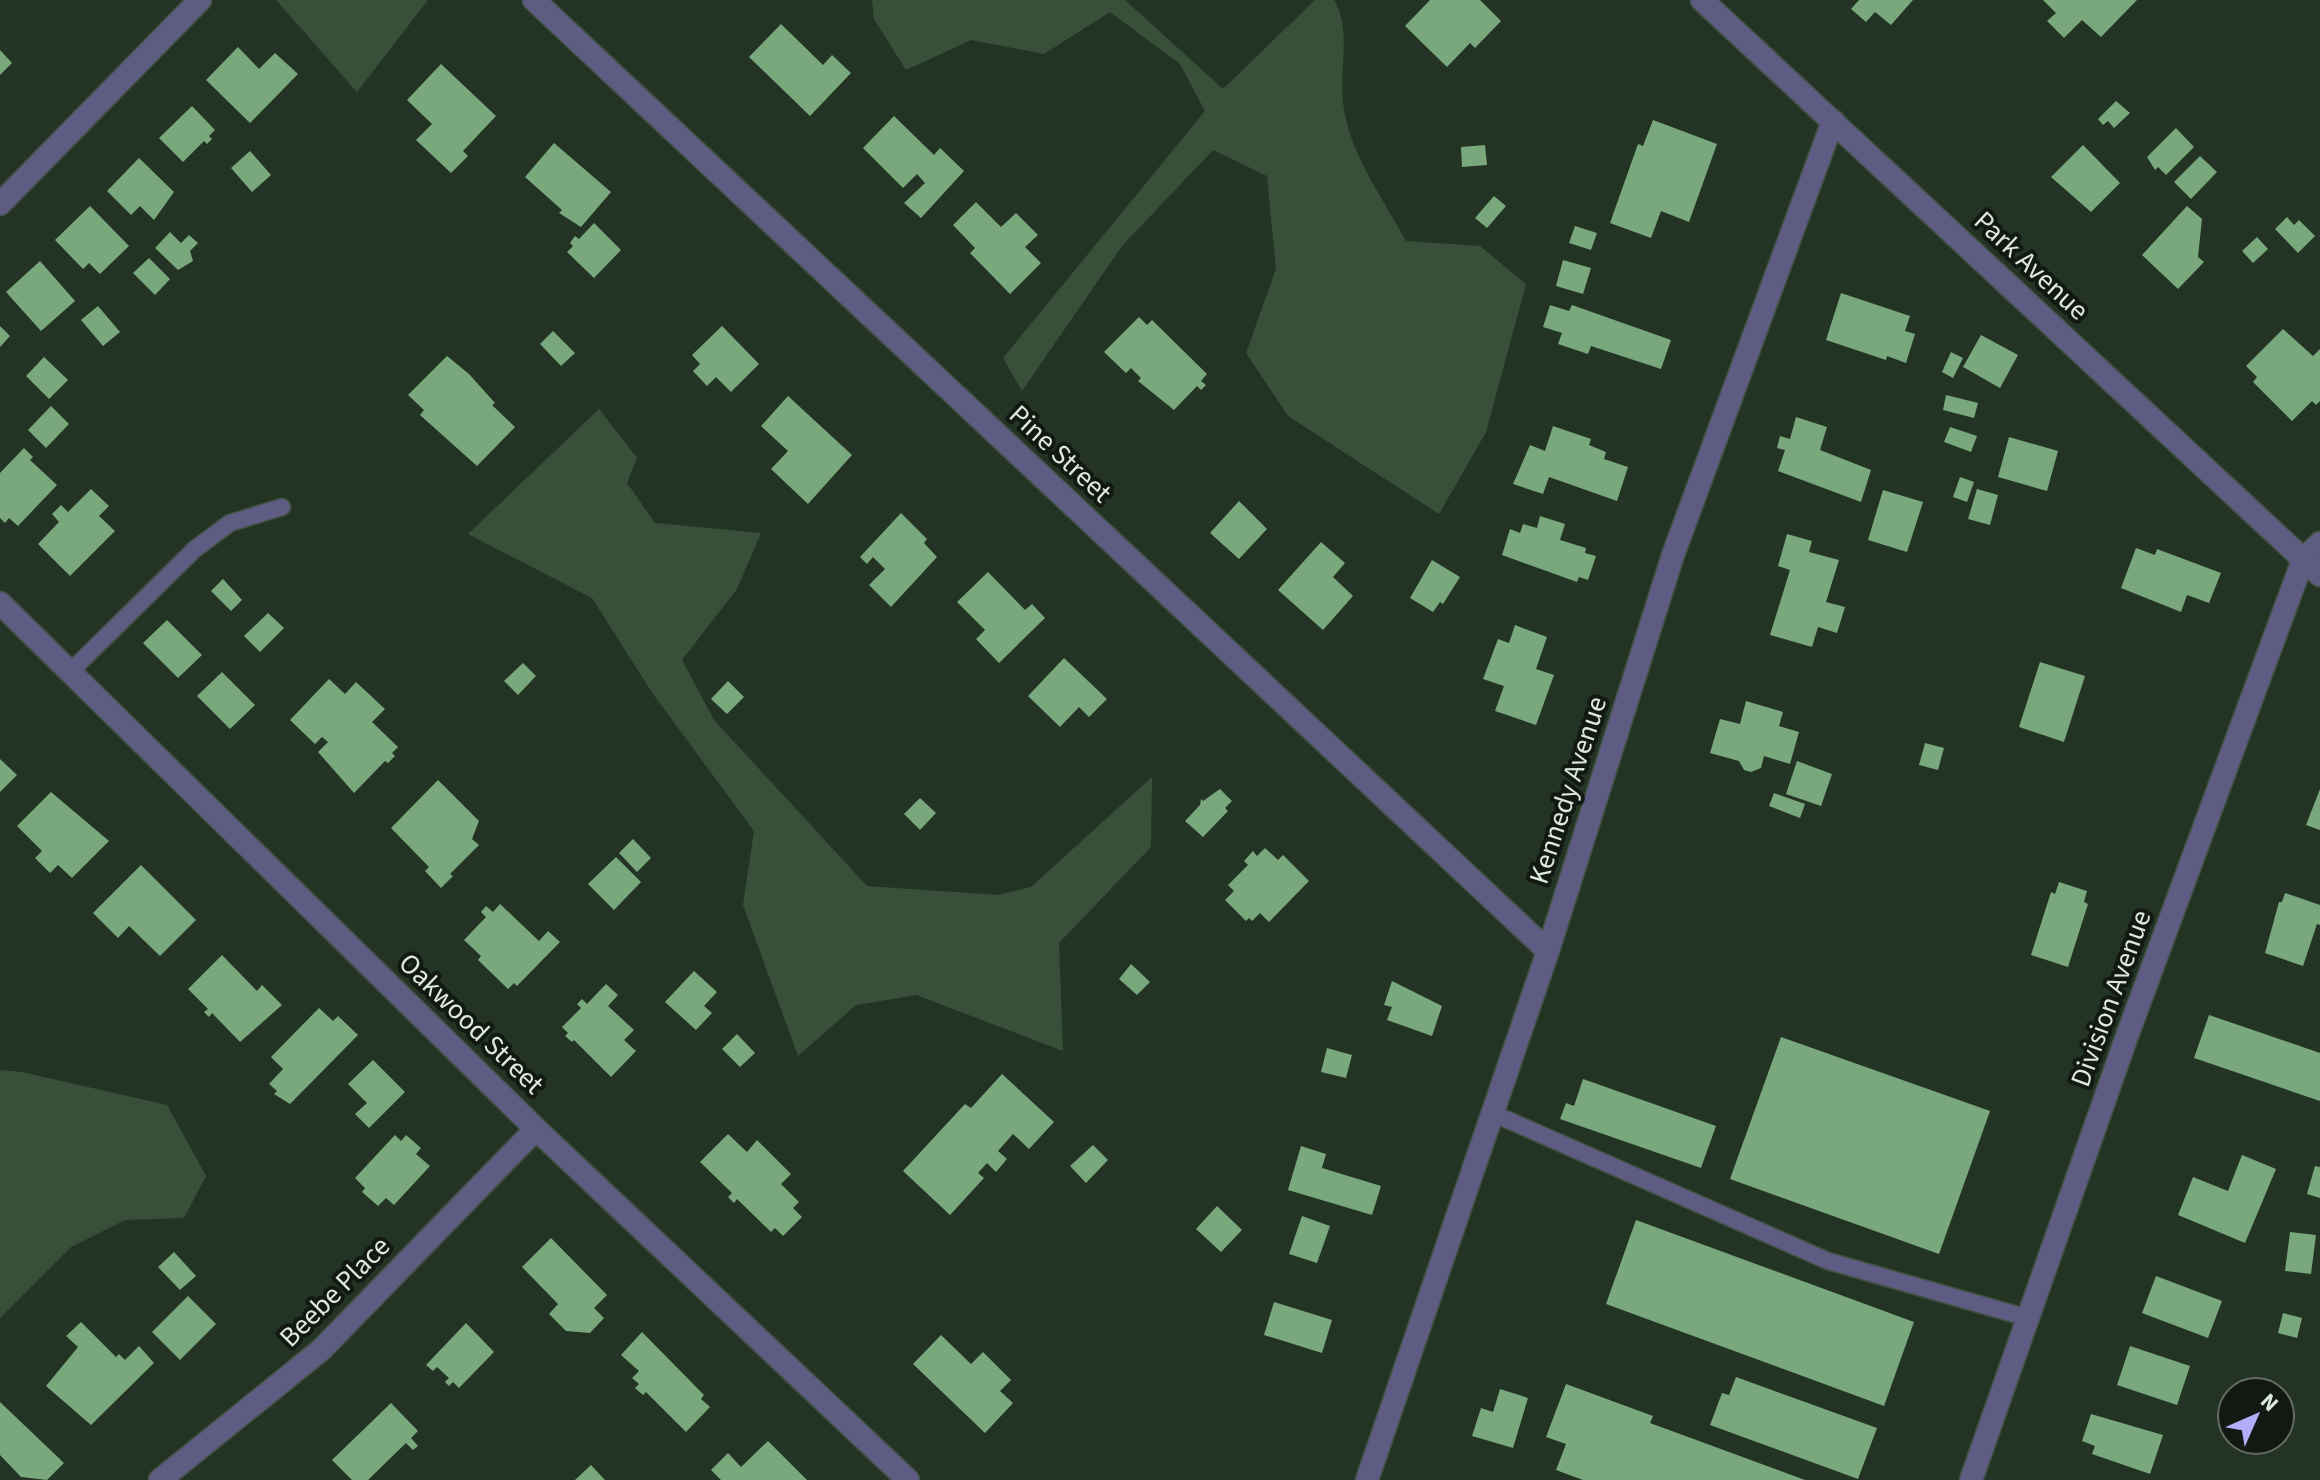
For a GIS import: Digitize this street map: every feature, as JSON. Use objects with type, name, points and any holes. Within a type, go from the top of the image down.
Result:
[{"type":"street","points":[[0,204],[200,0]]},
{"type":"street","name":"Pine Street","points":[[534,0],[1548,951]]},
{"type":"street","name":"Park Avenue","points":[[1702,0],[2320,575]]},
{"type":"street","name":"Kennedy Avenue","points":[[1367,1480],[1548,951],[1673,555],[1833,121]]},
{"type":"street","name":"Division Avenue","points":[[1971,1480],[2127,1036],[2303,560],[2320,543]]},
{"type":"street","name":"Oakwood Street","points":[[0,603],[536,1129],[908,1480]]},
{"type":"street","name":"Beebe Place","points":[[160,1480],[321,1350],[536,1129]]},
{"type":"lane","points":[[70,672],[195,549],[230,523],[282,507]]},
{"type":"lane","points":[[1492,1113],[1828,1261],[2028,1318]]},
{"type":"green space","points":[[276,0],[428,0],[357,92]]},
{"type":"green space","points":[[872,0],[1125,0],[1223,89],[1315,0],[1334,0],[1344,37],[1342,89],[1346,121],[1359,157],[1406,241],[1480,246],[1526,284],[1486,432],[1439,514],[1288,416],[1246,353],[1276,269],[1267,176],[1213,150],[1122,246],[1022,391],[1003,358],[1205,111],[1180,64],[1110,12],[1044,54],[971,40],[906,70],[874,19]]},
{"type":"green space","points":[[599,409],[637,458],[627,483],[655,523],[761,533],[737,589],[682,660],[714,720],[867,886],[998,895],[1031,887],[1152,777],[1151,847],[1059,943],[1063,1051],[916,995],[856,1005],[798,1056],[743,905],[754,831],[653,694],[592,598],[468,534]]},
{"type":"green space","points":[[0,1070],[22,1072],[167,1105],[206,1176],[184,1218],[125,1220],[71,1247],[0,1318]]},
{"type":"building","points":[[1430,0],[1480,0],[1501,21],[1475,48],[1470,43],[1447,67],[1405,26]]},
{"type":"building","points":[[1859,0],[1913,0],[1891,25],[1875,12],[1866,22],[1851,9]]},
{"type":"building","points":[[2043,0],[2137,0],[2101,37],[2082,20],[2064,38],[2047,21],[2056,13]]},
{"type":"building","points":[[781,24],[823,65],[832,55],[851,73],[810,116],[749,57]]},
{"type":"building","points":[[238,47],[259,69],[275,53],[298,74],[250,123],[206,80]]},
{"type":"building","points":[[0,50],[12,63],[0,75]]},
{"type":"building","points":[[441,64],[496,116],[463,151],[468,156],[451,173],[416,140],[432,124],[407,100]]},
{"type":"building","points":[[2116,101],[2130,113],[2114,128],[2108,121],[2103,125],[2098,119]]},
{"type":"building","points":[[192,106],[215,130],[207,144],[204,141],[183,162],[159,138]]},
{"type":"building","points":[[894,116],[934,155],[940,148],[964,171],[921,218],[904,203],[925,183],[917,174],[903,188],[863,148]]},
{"type":"building","points":[[1653,120],[1717,144],[1689,222],[1661,211],[1651,238],[1610,223],[1638,144],[1643,146]]},
{"type":"building","points":[[2176,128],[2194,147],[2166,175],[2158,167],[2155,170],[2147,157]]},
{"type":"building","points":[[554,143],[611,192],[581,227],[559,213],[562,210],[525,177]]},
{"type":"building","points":[[1485,145],[1487,165],[1462,167],[1461,147]]},
{"type":"building","points":[[2083,145],[2120,183],[2091,212],[2051,177]]},
{"type":"building","points":[[250,151],[271,175],[252,192],[231,168]]},
{"type":"building","points":[[2200,156],[2217,172],[2191,199],[2174,182]]},
{"type":"building","points":[[139,158],[174,192],[154,220],[140,206],[131,215],[107,191]]},
{"type":"building","points":[[1494,196],[1506,206],[1487,228],[1475,218]]},
{"type":"building","points":[[976,202],[1001,227],[1016,213],[1038,235],[1025,247],[1041,263],[1010,294],[970,253],[975,248],[953,225]]},
{"type":"building","points":[[90,206],[129,246],[100,274],[89,263],[83,269],[55,240]]},
{"type":"building","points":[[2187,206],[2202,219],[2198,257],[2204,262],[2178,289],[2142,255]]},
{"type":"building","points":[[2287,217],[2294,225],[2299,220],[2315,236],[2298,253],[2275,229]]},
{"type":"building","points":[[594,223],[621,250],[594,278],[567,252],[573,246],[570,243],[575,236],[579,239]]},
{"type":"building","points":[[1575,226],[1597,233],[1591,250],[1569,243]]},
{"type":"building","points":[[170,232],[181,243],[189,235],[198,243],[190,251],[193,261],[178,270],[155,248]]},
{"type":"building","points":[[2257,237],[2268,249],[2253,263],[2242,251]]},
{"type":"building","points":[[149,258],[170,279],[155,295],[133,273]]},
{"type":"building","points":[[1563,260],[1591,268],[1583,294],[1556,286]]},
{"type":"building","points":[[40,261],[75,301],[41,331],[6,292]]},
{"type":"building","points":[[1841,293],[1910,316],[1905,331],[1915,334],[1906,363],[1887,356],[1886,360],[1826,340]]},
{"type":"building","points":[[1550,305],[1569,311],[1572,305],[1671,340],[1661,369],[1591,346],[1588,354],[1558,344],[1562,333],[1543,327]]},
{"type":"building","points":[[98,306],[120,332],[103,346],[81,320]]},
{"type":"building","points":[[1139,317],[1147,325],[1152,320],[1207,374],[1201,381],[1206,385],[1201,390],[1197,386],[1174,410],[1138,381],[1141,378],[1131,368],[1126,373],[1104,352]]},
{"type":"building","points":[[0,326],[10,336],[0,347]]},
{"type":"building","points":[[722,326],[759,364],[731,392],[716,377],[707,386],[693,371],[700,364],[692,355]]},
{"type":"building","points":[[2283,329],[2313,356],[2320,349],[2320,401],[2316,405],[2312,401],[2292,421],[2253,382],[2257,377],[2246,366]]},
{"type":"building","points":[[553,331],[575,353],[561,366],[540,344]]},
{"type":"building","points":[[1981,335],[2018,355],[2000,388],[1963,367]]},
{"type":"building","points":[[1951,352],[1963,358],[1953,378],[1942,372]]},
{"type":"building","points":[[447,356],[469,374],[495,403],[492,405],[515,427],[477,466],[420,415],[424,410],[408,395]]},
{"type":"building","points":[[44,357],[68,380],[49,399],[26,376]]},
{"type":"building","points":[[1946,395],[1978,403],[1974,418],[1943,410]]},
{"type":"building","points":[[788,396],[852,455],[808,504],[771,469],[788,451],[761,426]]},
{"type":"building","points":[[51,406],[69,424],[46,448],[28,430]]},
{"type":"building","points":[[1796,417],[1827,427],[1820,450],[1871,470],[1861,502],[1778,471],[1785,450],[1777,448],[1780,436],[1790,439]]},
{"type":"building","points":[[1553,426],[1591,439],[1589,445],[1606,452],[1604,459],[1628,467],[1617,501],[1549,477],[1543,494],[1513,484],[1530,445],[1545,451]]},
{"type":"building","points":[[1950,427],[1977,436],[1971,452],[1944,442]]},
{"type":"building","points":[[2009,437],[2058,451],[2047,491],[1998,477]]},
{"type":"building","points":[[24,448],[33,457],[30,460],[57,485],[18,526],[9,518],[5,523],[0,518],[0,473]]},
{"type":"building","points":[[1960,477],[1974,482],[1967,502],[1953,497]]},
{"type":"building","points":[[91,489],[109,506],[99,516],[115,531],[70,576],[38,544],[59,522],[52,514],[61,505],[68,512]]},
{"type":"building","points":[[1977,489],[1998,495],[1990,525],[1968,519]]},
{"type":"building","points":[[1883,490],[1923,502],[1907,552],[1868,540]]},
{"type":"building","points":[[1239,501],[1267,529],[1239,559],[1210,533]]},
{"type":"building","points":[[901,513],[927,539],[924,543],[937,557],[891,607],[869,585],[885,569],[873,557],[867,564],[860,557]]},
{"type":"building","points":[[1540,516],[1565,524],[1560,540],[1586,548],[1585,553],[1596,556],[1588,580],[1579,577],[1577,582],[1502,555],[1510,529],[1520,533],[1523,524],[1537,528]]},
{"type":"building","points":[[1787,534],[1812,541],[1809,552],[1839,560],[1826,602],[1845,607],[1837,633],[1818,627],[1812,647],[1770,635],[1790,570],[1778,566]]},
{"type":"building","points":[[1321,542],[1345,563],[1333,577],[1353,596],[1323,630],[1278,590]]},
{"type":"building","points":[[2136,548],[2155,555],[2157,549],[2221,573],[2209,603],[2187,595],[2181,612],[2121,588]]},
{"type":"building","points":[[1432,560],[1460,577],[1443,604],[1440,602],[1433,612],[1410,598]]},
{"type":"building","points":[[988,572],[1025,610],[1032,604],[1045,618],[999,663],[976,639],[985,630],[957,602]]},
{"type":"building","points":[[223,579],[242,600],[231,611],[211,591]]},
{"type":"building","points":[[268,613],[284,628],[260,652],[244,636]]},
{"type":"building","points":[[167,620],[202,655],[178,678],[143,643]]},
{"type":"building","points":[[1515,625],[1547,637],[1536,669],[1554,675],[1536,725],[1495,711],[1504,686],[1483,679],[1498,639],[1509,643]]},
{"type":"building","points":[[1064,658],[1107,699],[1089,717],[1079,707],[1060,727],[1028,696]]},
{"type":"building","points":[[2040,662],[2085,676],[2064,742],[2019,727]]},
{"type":"building","points":[[523,663],[536,676],[518,695],[504,681]]},
{"type":"building","points":[[222,672],[255,705],[230,729],[197,696]]},
{"type":"building","points":[[329,679],[345,694],[356,682],[385,709],[372,722],[398,747],[392,753],[395,756],[388,763],[385,761],[354,793],[318,752],[328,742],[322,737],[315,744],[290,720]]},
{"type":"building","points":[[728,681],[744,697],[727,714],[711,699]]},
{"type":"building","points":[[1746,701],[1783,712],[1779,726],[1799,732],[1790,764],[1764,756],[1761,768],[1751,772],[1744,770],[1739,761],[1710,753],[1720,719],[1740,724]]},
{"type":"building","points":[[1925,743],[1944,748],[1938,770],[1919,765]]},
{"type":"building","points":[[0,759],[17,775],[0,792]]},
{"type":"building","points":[[1797,761],[1832,774],[1821,806],[1786,794]]},
{"type":"building","points":[[438,780],[479,821],[472,839],[479,845],[450,874],[453,876],[441,888],[425,871],[429,867],[391,828]]},
{"type":"building","points":[[1220,789],[1232,801],[1225,808],[1228,811],[1203,837],[1185,821],[1200,805],[1201,799],[1203,801]]},
{"type":"building","points":[[2320,789],[2320,830],[2306,825]]},
{"type":"building","points":[[51,792],[109,841],[72,878],[58,865],[50,873],[35,858],[42,851],[17,826]]},
{"type":"building","points":[[1774,793],[1805,804],[1800,818],[1769,806]]},
{"type":"building","points":[[920,798],[936,813],[920,830],[904,814]]},
{"type":"building","points":[[633,839],[651,858],[637,872],[619,853]]},
{"type":"building","points":[[1265,848],[1278,860],[1283,855],[1309,881],[1269,922],[1260,913],[1252,921],[1249,918],[1246,921],[1225,900],[1234,891],[1228,885],[1248,865],[1244,861],[1253,851],[1257,856]]},
{"type":"building","points":[[616,857],[641,882],[614,910],[588,884]]},
{"type":"building","points":[[141,865],[196,920],[160,956],[129,926],[118,938],[93,913]]},
{"type":"building","points":[[2059,882],[2087,891],[2084,902],[2088,904],[2068,967],[2031,955],[2051,892],[2055,894]]},
{"type":"building","points":[[2285,893],[2320,905],[2320,925],[2317,924],[2303,966],[2265,953],[2279,902],[2282,902]]},
{"type":"building","points":[[500,904],[539,941],[548,931],[560,942],[517,986],[514,983],[508,989],[478,960],[481,956],[464,940],[486,917],[481,912],[486,906],[493,912]]},
{"type":"building","points":[[222,955],[257,991],[262,985],[282,1005],[240,1042],[212,1013],[209,1017],[204,1012],[208,1009],[188,989]]},
{"type":"building","points":[[1131,964],[1150,982],[1137,995],[1119,979]]},
{"type":"building","points":[[694,971],[717,992],[704,1006],[712,1013],[696,1030],[665,1002]]},
{"type":"building","points":[[1392,981],[1442,1006],[1432,1036],[1387,1020],[1392,1007],[1384,1005]]},
{"type":"building","points":[[606,984],[618,995],[608,1006],[634,1030],[624,1040],[636,1051],[611,1077],[574,1040],[572,1042],[565,1036],[568,1033],[562,1027],[581,1008],[577,1004],[582,999],[587,1004]]},
{"type":"building","points":[[319,1008],[333,1021],[338,1016],[358,1035],[290,1104],[274,1094],[277,1091],[269,1084],[283,1069],[271,1057]]},
{"type":"building","points":[[2209,1015],[2320,1053],[2320,1101],[2194,1058]]},
{"type":"building","points":[[737,1034],[755,1053],[740,1067],[722,1049]]},
{"type":"building","points":[[1781,1037],[1990,1111],[1939,1254],[1730,1179]]},
{"type":"building","points":[[1327,1048],[1352,1055],[1346,1078],[1321,1072]]},
{"type":"building","points":[[373,1060],[405,1092],[369,1128],[355,1114],[367,1103],[348,1084]]},
{"type":"building","points":[[1002,1074],[1054,1122],[1029,1149],[1013,1134],[998,1151],[1007,1159],[996,1172],[987,1163],[978,1173],[984,1178],[950,1215],[903,1171],[965,1104],[971,1108]]},
{"type":"building","points":[[1583,1079],[1716,1126],[1701,1168],[1560,1119],[1566,1103],[1574,1106]]},
{"type":"building","points":[[728,1134],[747,1152],[757,1140],[791,1174],[781,1184],[799,1202],[793,1208],[802,1217],[783,1236],[775,1228],[771,1232],[737,1199],[734,1203],[728,1197],[732,1193],[700,1162]]},
{"type":"building","points":[[395,1135],[401,1141],[406,1135],[421,1148],[416,1154],[430,1166],[394,1205],[386,1198],[378,1206],[362,1192],[365,1188],[355,1178]]},
{"type":"building","points":[[1093,1145],[1108,1160],[1086,1183],[1070,1166]]},
{"type":"building","points":[[1301,1146],[1326,1154],[1322,1168],[1381,1186],[1372,1215],[1288,1190]]},
{"type":"building","points":[[2242,1155],[2276,1169],[2245,1243],[2178,1215],[2193,1177],[2228,1191]]},
{"type":"building","points":[[2315,1166],[2320,1167],[2320,1198],[2307,1194]]},
{"type":"building","points":[[1217,1206],[1242,1230],[1221,1252],[1196,1229]]},
{"type":"building","points":[[1302,1216],[1330,1226],[1317,1263],[1289,1254]]},
{"type":"building","points":[[1636,1220],[1914,1322],[1884,1406],[1606,1304]]},
{"type":"building","points":[[2290,1232],[2316,1235],[2311,1274],[2285,1271]]},
{"type":"building","points":[[551,1238],[607,1295],[594,1308],[604,1318],[590,1333],[566,1331],[549,1314],[558,1304],[522,1267]]},
{"type":"building","points":[[174,1252],[196,1276],[180,1290],[158,1267]]},
{"type":"building","points":[[2156,1276],[2222,1301],[2208,1338],[2142,1313]]},
{"type":"building","points":[[188,1296],[216,1324],[180,1360],[152,1332]]},
{"type":"building","points":[[1274,1302],[1332,1320],[1322,1353],[1264,1335]]},
{"type":"building","points":[[2283,1313],[2302,1318],[2297,1338],[2278,1333]]},
{"type":"building","points":[[81,1322],[116,1357],[119,1354],[125,1360],[139,1346],[154,1363],[91,1425],[46,1386],[78,1347],[66,1336]]},
{"type":"building","points":[[466,1323],[494,1352],[459,1388],[453,1382],[449,1386],[445,1382],[449,1378],[437,1367],[433,1371],[426,1365]]},
{"type":"building","points":[[642,1332],[704,1395],[701,1399],[710,1407],[686,1432],[646,1392],[643,1395],[635,1388],[639,1384],[632,1378],[639,1371],[621,1355]]},
{"type":"building","points":[[941,1335],[971,1364],[983,1352],[1011,1380],[1000,1391],[1013,1403],[985,1433],[913,1364]]},
{"type":"building","points":[[2130,1346],[2190,1366],[2177,1405],[2117,1385]]},
{"type":"building","points":[[1736,1377],[1877,1428],[1858,1479],[1710,1425],[1722,1393],[1729,1395]]},
{"type":"building","points":[[1566,1384],[1653,1416],[1650,1423],[1805,1480],[1583,1480],[1556,1470],[1566,1444],[1546,1437]]},
{"type":"building","points":[[1500,1389],[1528,1398],[1513,1448],[1472,1436],[1481,1408],[1493,1412]]},
{"type":"building","points":[[0,1402],[64,1463],[47,1480],[21,1477],[0,1455]]},
{"type":"building","points":[[391,1403],[418,1431],[411,1438],[418,1446],[413,1450],[406,1443],[368,1480],[352,1480],[332,1460]]},
{"type":"building","points":[[2091,1414],[2163,1435],[2150,1474],[2092,1454],[2095,1446],[2082,1441]]},
{"type":"building","points":[[768,1441],[807,1480],[721,1480],[711,1470],[728,1453],[741,1467]]},
{"type":"building","points":[[591,1465],[605,1480],[575,1480]]}]
